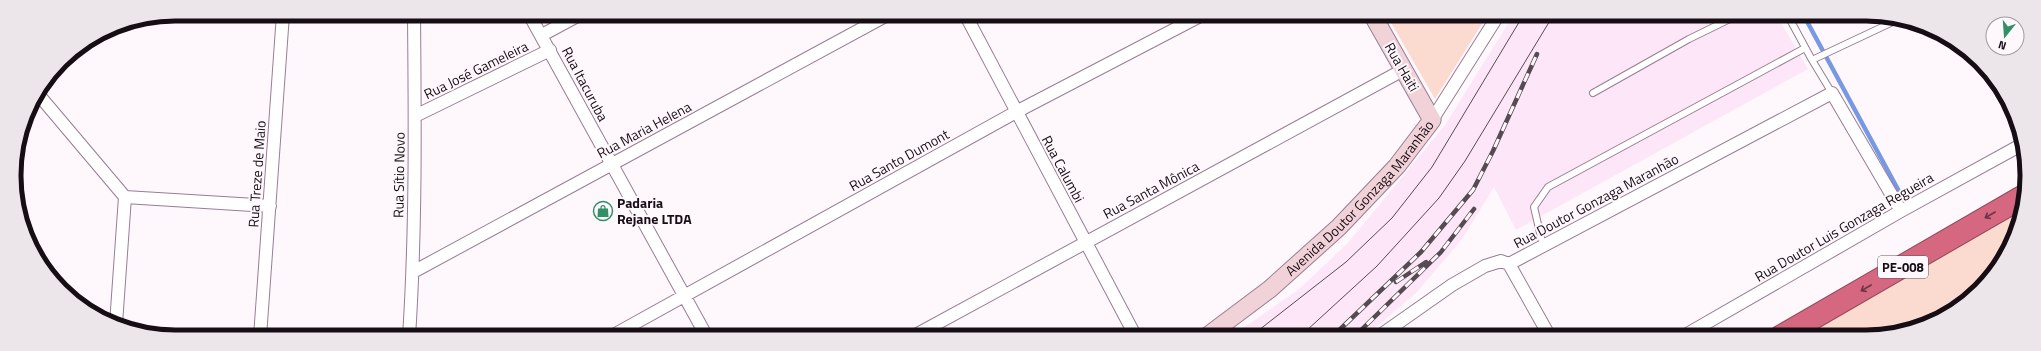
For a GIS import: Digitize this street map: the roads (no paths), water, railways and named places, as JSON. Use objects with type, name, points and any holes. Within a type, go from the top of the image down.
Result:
[{"type":"highway","name":"PE-008","points":[[1792,330],[2018,199]]},
{"type":"street","name":"Rua Treze de Maio","points":[[261,330],[283,21]]},
{"type":"street","name":"Rua Sítio Novo","points":[[409,330],[413,272],[415,116],[414,21]]},
{"type":"street","name":"Rua Itacuruba","points":[[533,21],[611,165],[703,330]]},
{"type":"street","name":"Rua José Gameleira","points":[[542,35],[569,21]]},
{"type":"street","name":"Rua Maria Helena","points":[[413,272],[876,21]]},
{"type":"street","name":"Rua Calumbi","points":[[969,21],[1132,330]]},
{"type":"street","name":"Rua Santo Dumont","points":[[623,330],[1016,112],[1191,21]]},
{"type":"street","name":"Rua Haiti","points":[[1376,21],[1432,120]]},
{"type":"street","name":"Avenida Doutor Gonzaga Maranhão","points":[[1215,330],[1270,289],[1338,227],[1397,166],[1432,120],[1496,21]]},
{"type":"street","name":"Rua José Gameleira","points":[[415,116],[550,50]]},
{"type":"street","name":"Rua Santa Mônica","points":[[925,330],[1403,70]]},
{"type":"street","points":[[1832,93],[1901,211]]},
{"type":"street","name":"Rua Doutor Gonzaga Maranhão","points":[[1388,330],[1452,285],[1485,266],[1501,262],[1509,264],[1832,93]]},
{"type":"street","points":[[42,98],[125,197],[116,318]]},
{"type":"street","name":"Rua Doutor Luis Gonzaga Regueira","points":[[1694,330],[1901,211],[2017,147]]},
{"type":"street","points":[[125,197],[270,206]]},
{"type":"street","points":[[1509,264],[1546,330]]},
{"type":"lane","points":[[1593,93],[1690,39],[1726,21]]},
{"type":"lane","points":[[1791,21],[1805,48],[1814,59],[1832,93]]},
{"type":"lane","points":[[1814,59],[1891,23]]},
{"type":"lane","points":[[1543,246],[1534,207],[1548,187],[1805,48]]},
{"type":"waterway","points":[[1807,21],[1901,195]]},
{"type":"tram line","points":[[1259,330],[1346,262],[1392,218],[1432,167],[1520,21]]},
{"type":"tram line","points":[[1307,330],[1377,266],[1439,198],[1465,161],[1550,21]]},
{"type":"railway","points":[[1339,330],[1421,252],[1473,190],[1493,151],[1537,54]]},
{"type":"railway","points":[[1361,330],[1441,252],[1474,209]]},
{"type":"railway","points":[[1396,282],[1426,262]]},
{"type":"place","name":"Padaria Rejane LTDA","points":[[603,211]]}]
